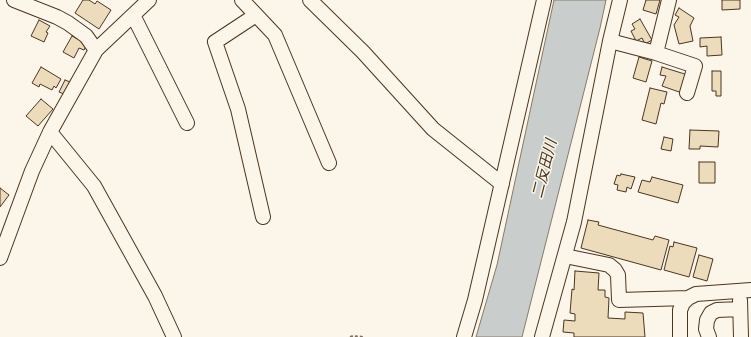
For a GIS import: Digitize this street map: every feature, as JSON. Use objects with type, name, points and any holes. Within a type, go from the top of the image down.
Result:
[{"type":"street","points":[[14,0],[57,17],[68,23],[86,36],[96,50]]},
{"type":"street","points":[[0,258],[32,171],[50,132],[96,50],[149,0]]},
{"type":"street","points":[[242,0],[275,35],[330,163]]},
{"type":"street","points":[[310,0],[363,52],[433,129],[502,184]]},
{"type":"street","points":[[464,337],[475,300],[544,0]]},
{"type":"street","points":[[542,337],[574,222],[610,41],[620,0]]},
{"type":"street","points":[[656,53],[669,0]]},
{"type":"street","points":[[133,15],[187,123]]},
{"type":"street","points":[[256,15],[215,42],[238,109],[263,217]]},
{"type":"street","points":[[610,41],[656,53],[694,66],[687,93]]},
{"type":"street","points":[[50,132],[94,186],[155,296],[174,337]]},
{"type":"street","points":[[565,256],[610,265],[618,276],[619,300],[688,298]]},
{"type":"street","points":[[680,337],[680,310],[683,303],[688,298],[696,294],[745,291],[740,309],[741,337]]},
{"type":"street","points":[[709,337],[706,328],[707,320],[711,313],[717,310],[740,309]]},
{"type":"path","points":[[350,337],[364,337]]},
{"type":"water","name":"二反田川","points":[[554,0],[606,0],[522,337],[476,337],[497,265]]},
{"type":"building","points":[[83,0],[89,0],[95,4],[97,1],[111,10],[99,29],[75,13]]},
{"type":"building","points":[[646,0],[660,0],[656,14],[643,10]]},
{"type":"building","points":[[722,0],[740,0],[740,9],[722,10]]},
{"type":"building","points":[[679,8],[694,18],[690,26],[693,41],[679,44],[674,25],[679,17],[675,15]]},
{"type":"building","points":[[640,19],[652,40],[645,44],[642,38],[636,41],[631,31],[635,29],[632,24]]},
{"type":"building","points":[[39,20],[50,26],[46,32],[48,33],[44,42],[31,36]]},
{"type":"building","points":[[72,36],[87,44],[84,50],[79,48],[74,58],[63,52]]},
{"type":"building","points":[[721,37],[722,55],[707,56],[707,46],[700,47],[700,38]]},
{"type":"building","points":[[639,57],[652,61],[646,82],[633,78]]},
{"type":"building","points":[[41,67],[61,79],[56,88],[54,86],[52,90],[40,84],[39,87],[32,83]]},
{"type":"building","points":[[662,67],[688,75],[682,93],[662,86],[666,76],[660,75]]},
{"type":"building","points":[[712,71],[721,71],[721,96],[716,96],[716,91],[712,91]]},
{"type":"building","points":[[65,80],[70,82],[64,94],[59,92]]},
{"type":"building","points":[[650,88],[667,92],[664,104],[661,103],[656,124],[642,120]]},
{"type":"building","points":[[41,99],[53,109],[38,126],[26,116]]},
{"type":"building","points":[[690,130],[719,131],[718,147],[700,146],[700,149],[689,149]]},
{"type":"building","points":[[664,137],[673,139],[671,151],[661,149]]},
{"type":"building","points":[[699,162],[715,162],[715,183],[699,183]]},
{"type":"building","points":[[621,174],[635,177],[631,189],[627,187],[626,192],[617,190],[618,185],[614,184],[617,175],[620,176]]},
{"type":"building","points":[[652,177],[683,185],[678,203],[638,192],[642,180],[650,182]]},
{"type":"building","points":[[0,188],[9,195],[0,207]]},
{"type":"building","points":[[588,220],[599,222],[598,225],[653,240],[655,236],[669,240],[661,270],[581,248]]},
{"type":"building","points":[[674,242],[697,248],[689,277],[664,270],[670,246],[673,247]]},
{"type":"building","points":[[699,255],[713,259],[707,281],[693,277]]},
{"type":"building","points":[[575,271],[599,273],[598,290],[605,290],[605,297],[609,298],[608,318],[625,319],[625,312],[643,313],[645,337],[574,337],[574,333],[563,332],[564,320],[575,321],[575,314],[570,313],[572,289],[574,290]]}]
